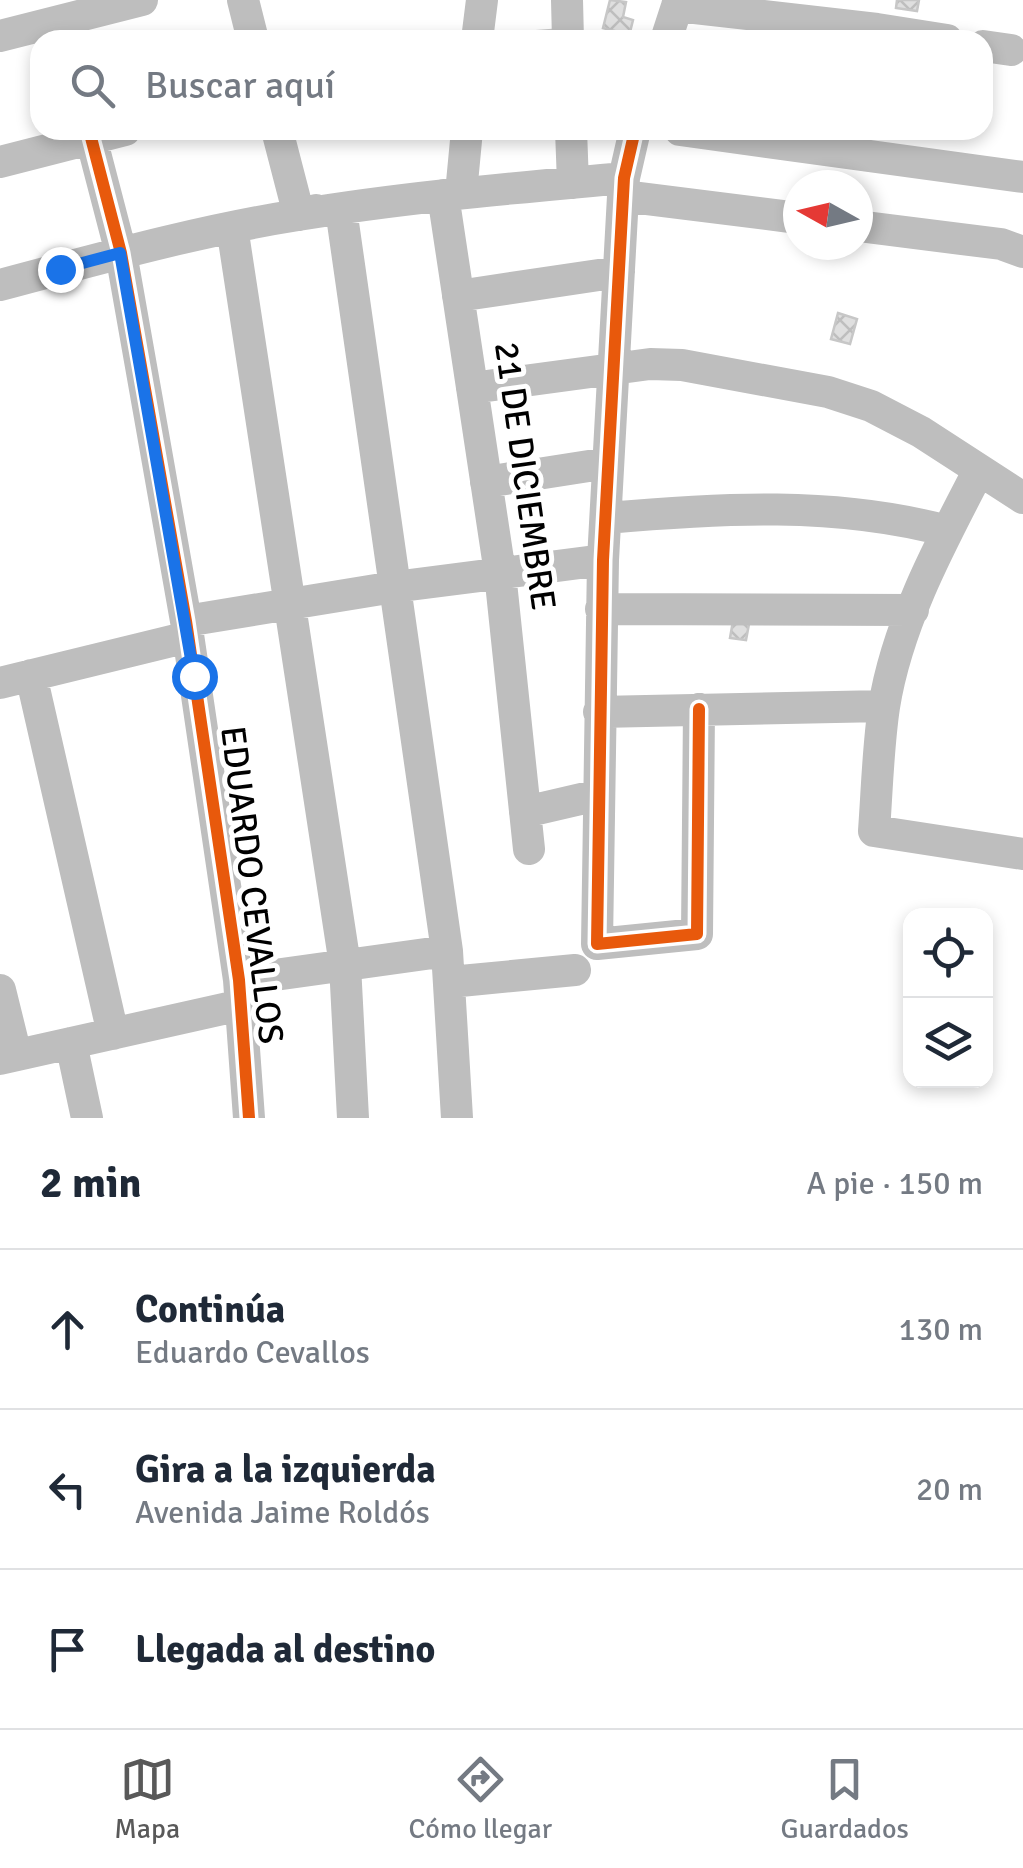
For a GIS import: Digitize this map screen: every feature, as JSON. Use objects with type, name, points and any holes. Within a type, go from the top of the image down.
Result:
[{"type":"street","points":[[0,36],[142,0]]},
{"type":"street","points":[[243,0],[250,30]]},
{"type":"street","points":[[478,30],[482,0]]},
{"type":"street","points":[[566,0],[568,30]]},
{"type":"street","points":[[669,30],[678,3],[889,30]]},
{"type":"street","points":[[0,162],[71,140]]},
{"type":"street","name":"EDUARDO CEVALLOS","points":[[92,140],[120,253],[187,629],[240,992],[249,1118]]},
{"type":"street","points":[[280,140],[298,214]]},
{"type":"street","name":"21 DE DICIEMBRE","points":[[465,140],[456,187],[458,296],[500,573],[529,848]]},
{"type":"street","points":[[571,140],[572,182]]},
{"type":"street","points":[[633,140],[624,187],[602,560],[598,944],[697,934],[699,709]]},
{"type":"street","points":[[753,140],[1023,177]]},
{"type":"street","points":[[0,285],[232,227],[456,187],[572,182],[624,187],[783,215]]},
{"type":"street","points":[[298,214],[456,187]]},
{"type":"street","points":[[341,209],[448,967],[457,1118]]},
{"type":"street","points":[[232,227],[345,965],[353,1118]]},
{"type":"street","points":[[873,228],[1001,244],[1023,252]]},
{"type":"street","points":[[458,296],[619,272]]},
{"type":"street","points":[[472,388],[615,367],[682,366],[828,392],[871,406],[921,432],[1023,498]]},
{"type":"street","points":[[486,482],[608,464]]},
{"type":"street","points":[[979,470],[913,610],[884,706],[874,831],[1023,854]]},
{"type":"street","points":[[606,518],[690,510],[795,510],[897,518],[947,531]]},
{"type":"street","points":[[114,1034],[16,679],[187,629],[290,604],[602,560]]},
{"type":"street","points":[[601,609],[913,610]]},
{"type":"street","points":[[598,712],[884,706]]},
{"type":"street","points":[[525,812],[598,794]]},
{"type":"street","points":[[0,990],[8,1057],[114,1034],[240,992],[345,965],[575,970]]},
{"type":"street","points":[[70,1043],[87,1118]]},
{"type":"building","points":[[610,0],[626,2],[623,17],[633,20],[630,30],[603,28]]},
{"type":"building","points":[[897,0],[919,0],[917,11],[896,8]]},
{"type":"building","points":[[838,313],[857,319],[850,344],[831,339]]},
{"type":"building","points":[[733,621],[749,624],[746,640],[730,638]]},
{"type":"cycle path","points":[[92,140],[121,253],[186,621],[239,980],[249,1118]]},
{"type":"cycle path","points":[[633,140],[624,178],[603,560],[597,944],[697,934],[699,709]]},
{"type":"route","points":[[60,269],[120,253],[194,676]]}]
